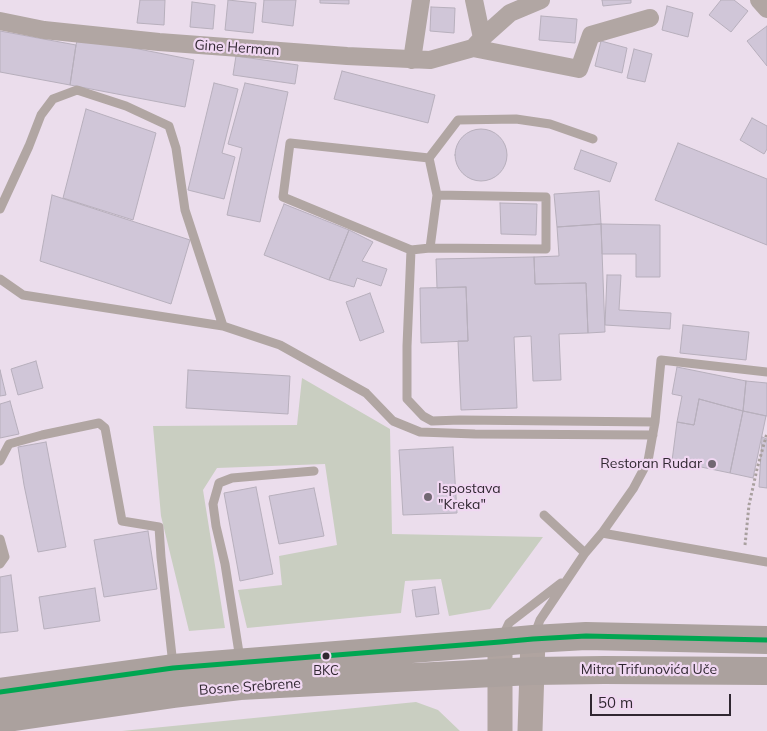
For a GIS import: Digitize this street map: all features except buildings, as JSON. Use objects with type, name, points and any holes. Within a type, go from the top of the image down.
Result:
[{"type":"main road","points":[[500,731],[500,642],[586,636],[767,640]]},
{"type":"main road","points":[[530,731],[533,639]]},
{"type":"main road","name":"Bosne Srebrene","points":[[0,692],[173,668],[500,642]]},
{"type":"main road","name":"Bosne Srebrene","points":[[0,719],[240,686],[532,671]]},
{"type":"main road","name":"Mitra Trifunovića Uče","points":[[532,671],[767,671]]},
{"type":"street","points":[[412,60],[421,0]]},
{"type":"street","points":[[474,0],[477,43]]},
{"type":"street","name":"Gine Herman","points":[[0,21],[44,30],[159,42],[430,60],[477,43],[510,13],[541,0]]},
{"type":"street","points":[[759,0],[767,9]]},
{"type":"street","name":"Gine Herman","points":[[477,43],[579,69],[591,35],[650,18]]},
{"type":"lane","points":[[0,209],[41,115],[53,99],[77,90],[126,106],[169,126],[176,148],[185,210],[223,326]]},
{"type":"lane","points":[[430,248],[437,195],[429,158],[458,120],[516,119],[541,122],[593,140]]},
{"type":"lane","points":[[429,158],[290,143],[283,198],[411,250],[430,248],[546,249],[546,197],[437,195]]},
{"type":"lane","points":[[411,250],[407,399],[423,416],[432,422],[460,420],[655,422]]},
{"type":"lane","points":[[0,279],[23,295],[223,326],[280,345],[366,393],[393,421],[420,432],[653,435]]},
{"type":"lane","points":[[533,639],[540,620],[585,553],[602,533],[633,489],[648,461],[655,422],[661,360],[767,372]]},
{"type":"lane","points":[[0,462],[9,444],[99,423],[105,428],[122,521],[158,527],[173,668]]},
{"type":"lane","points":[[241,662],[213,504],[219,483],[232,478],[314,471]]},
{"type":"lane","points":[[544,515],[585,553]]},
{"type":"lane","points":[[602,533],[767,562]]},
{"type":"lane","points":[[0,540],[5,557],[0,564]]},
{"type":"lane","points":[[500,642],[509,623],[568,578]]},
{"type":"path","points":[[743,558],[750,505],[767,433]]},
{"type":"shaded area","points":[[302,378],[390,429],[392,534],[543,537],[490,609],[449,616],[441,579],[405,581],[401,613],[247,628],[238,590],[282,585],[279,556],[337,545],[325,464],[217,468],[203,490],[225,628],[189,631],[161,516],[153,426],[297,425]]},
{"type":"shaded area","points":[[416,702],[438,710],[460,731],[122,731]]},
{"type":"transit line","points":[[0,692],[173,668],[533,639],[586,636],[767,640]]},
{"type":"place","name":"Restoran Rudar","points":[[712,464]]},
{"type":"place","name":"Ispostava \"Kreka\"","points":[[428,497]]},
{"type":"place","name":"BKC","points":[[326,656]]}]
